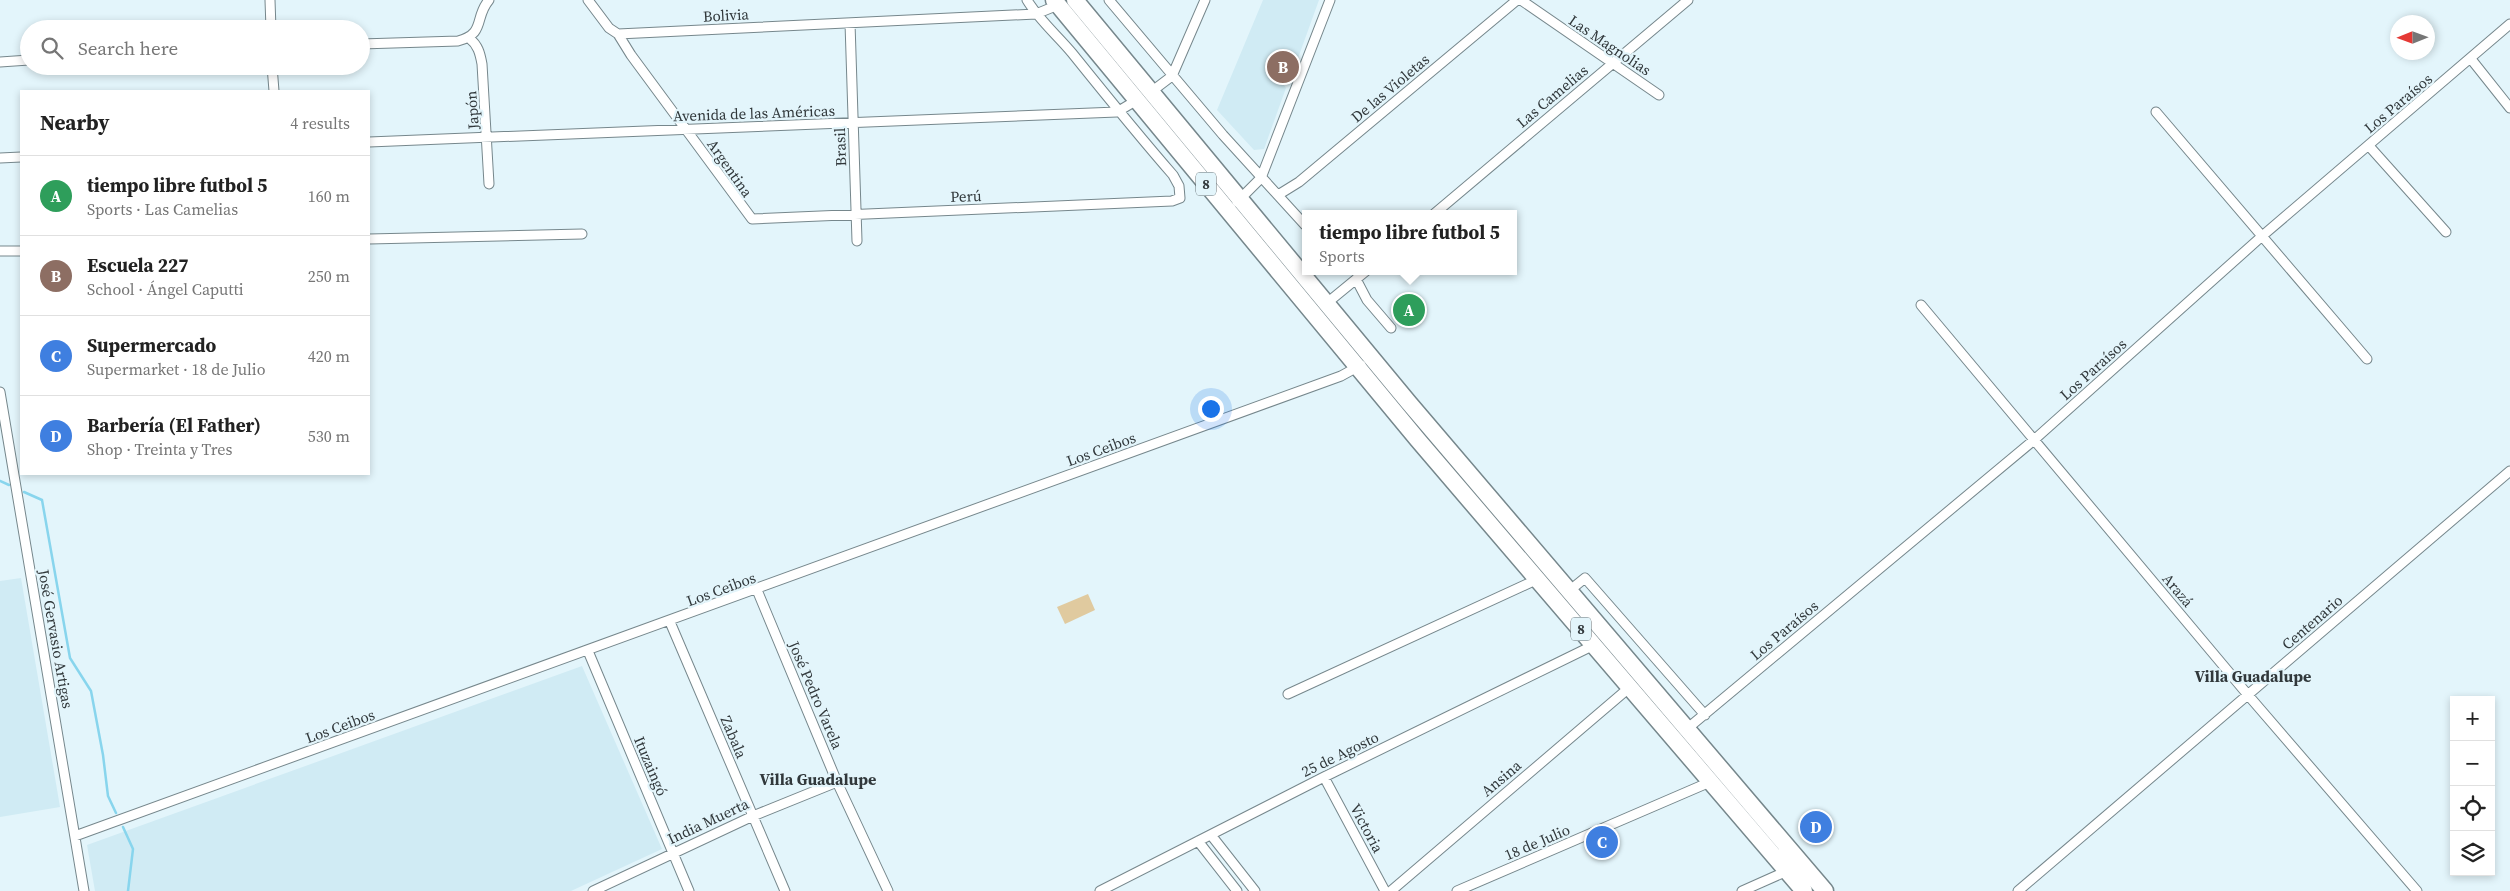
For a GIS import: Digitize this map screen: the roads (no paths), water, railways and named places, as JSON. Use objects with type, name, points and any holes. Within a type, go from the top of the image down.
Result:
[{"type":"highway","name":"8","points":[[1075,0],[1228,210],[1569,591],[1688,728],[1825,891]]},
{"type":"highway","name":"8","points":[[1056,2],[1241,199],[1302,273]]},
{"type":"highway","name":"8","points":[[1304,275],[1327,303],[1365,362],[1538,579],[1804,891]]},
{"type":"street","points":[[270,0],[271,20]]},
{"type":"street","points":[[370,44],[458,41],[469,38],[479,27],[482,9],[489,0]]},
{"type":"street","points":[[588,0],[609,28],[618,34]]},
{"type":"street","points":[[1027,0],[1036,14],[1069,50],[1117,112]]},
{"type":"street","points":[[1109,0],[1172,76],[1261,178],[1302,222]]},
{"type":"street","points":[[1172,76],[1205,0]]},
{"type":"street","points":[[1228,210],[1261,178],[1330,0]]},
{"type":"street","name":"Las Magnolias","points":[[1519,0],[1658,95]]},
{"type":"street","name":"De las Violetas","points":[[1278,194],[1300,182],[1519,0]]},
{"type":"street","name":"Las Camelias","points":[[1439,210],[1688,0]]},
{"type":"street","name":"Bolivia","points":[[618,34],[1036,14],[1056,2]]},
{"type":"street","name":"Brasil","points":[[850,23],[857,240]]},
{"type":"street","name":"Los Paraísos","points":[[1688,728],[2034,440],[2261,237],[2471,60],[2510,24]]},
{"type":"street","name":"Argentina","points":[[618,34],[630,55],[752,219]]},
{"type":"street","name":"Japón","points":[[469,38],[475,43],[480,53],[488,138],[490,184]]},
{"type":"street","points":[[2471,60],[2510,108]]},
{"type":"street","points":[[0,62],[20,61]]},
{"type":"street","points":[[273,75],[274,90]]},
{"type":"street","name":"Avenida de las Américas","points":[[370,142],[1117,112],[1172,76]]},
{"type":"street","name":"Perú","points":[[752,219],[1162,202],[1180,198],[1180,186],[1173,175],[1117,112]]},
{"type":"street","points":[[2156,112],[2367,359]]},
{"type":"street","points":[[2369,146],[2446,232]]},
{"type":"street","points":[[0,158],[20,157]]},
{"type":"street","points":[[370,239],[582,234]]},
{"type":"street","points":[[0,252],[20,251]]},
{"type":"street","points":[[1327,303],[1361,275]]},
{"type":"street","points":[[1356,279],[1367,300],[1391,328]]},
{"type":"street","name":"Arazá","points":[[1921,305],[2248,695],[2417,891]]},
{"type":"street","name":"Los Ceibos","points":[[76,836],[670,622],[1341,376],[1365,362]]},
{"type":"street","name":"José Gervasio Artigas","points":[[0,392],[84,891]]},
{"type":"street","name":"Centenario","points":[[2018,891],[2510,471]]},
{"type":"street","points":[[1569,591],[1585,578],[1705,715]]},
{"type":"street","points":[[1288,694],[1538,579]]},
{"type":"street","name":"José Pedro Varela","points":[[757,590],[837,782],[888,891]]},
{"type":"street","name":"Zabala","points":[[670,622],[785,891]]},
{"type":"street","name":"25 de Agosto","points":[[1100,891],[1594,645]]},
{"type":"street","name":"Ituzaingó","points":[[588,651],[690,891]]},
{"type":"street","name":"Ansina","points":[[1391,891],[1630,687]]},
{"type":"street","name":"Victoria","points":[[1324,778],[1385,891]]},
{"type":"street","name":"India Muerta","points":[[593,891],[752,816],[837,782]]},
{"type":"street","name":"18 de Julio","points":[[1457,891],[1710,782]]},
{"type":"street","points":[[1211,835],[1255,891]]},
{"type":"street","points":[[1198,841],[1237,891]]},
{"type":"street","points":[[1742,891],[1787,871]]},
{"type":"waterway","points":[[0,481],[9,485]]},
{"type":"waterway","points":[[24,492],[42,500],[70,658],[91,691],[103,755],[108,796],[116,813]]},
{"type":"waterway","points":[[123,827],[133,849],[128,891]]},
{"type":"place","name":"Escuela 227","points":[[1283,67]]},
{"type":"place","name":"tiempo libre futbol 5","points":[[1409,310]]},
{"type":"place","name":"Barbería (El Father)","points":[[1816,827]]},
{"type":"place","name":"Supermercado","points":[[1602,842]]},
{"type":"district","name":"Villa Guadalupe","points":[[2253,676]]},
{"type":"district","name":"Villa Guadalupe","points":[[818,779]]}]
